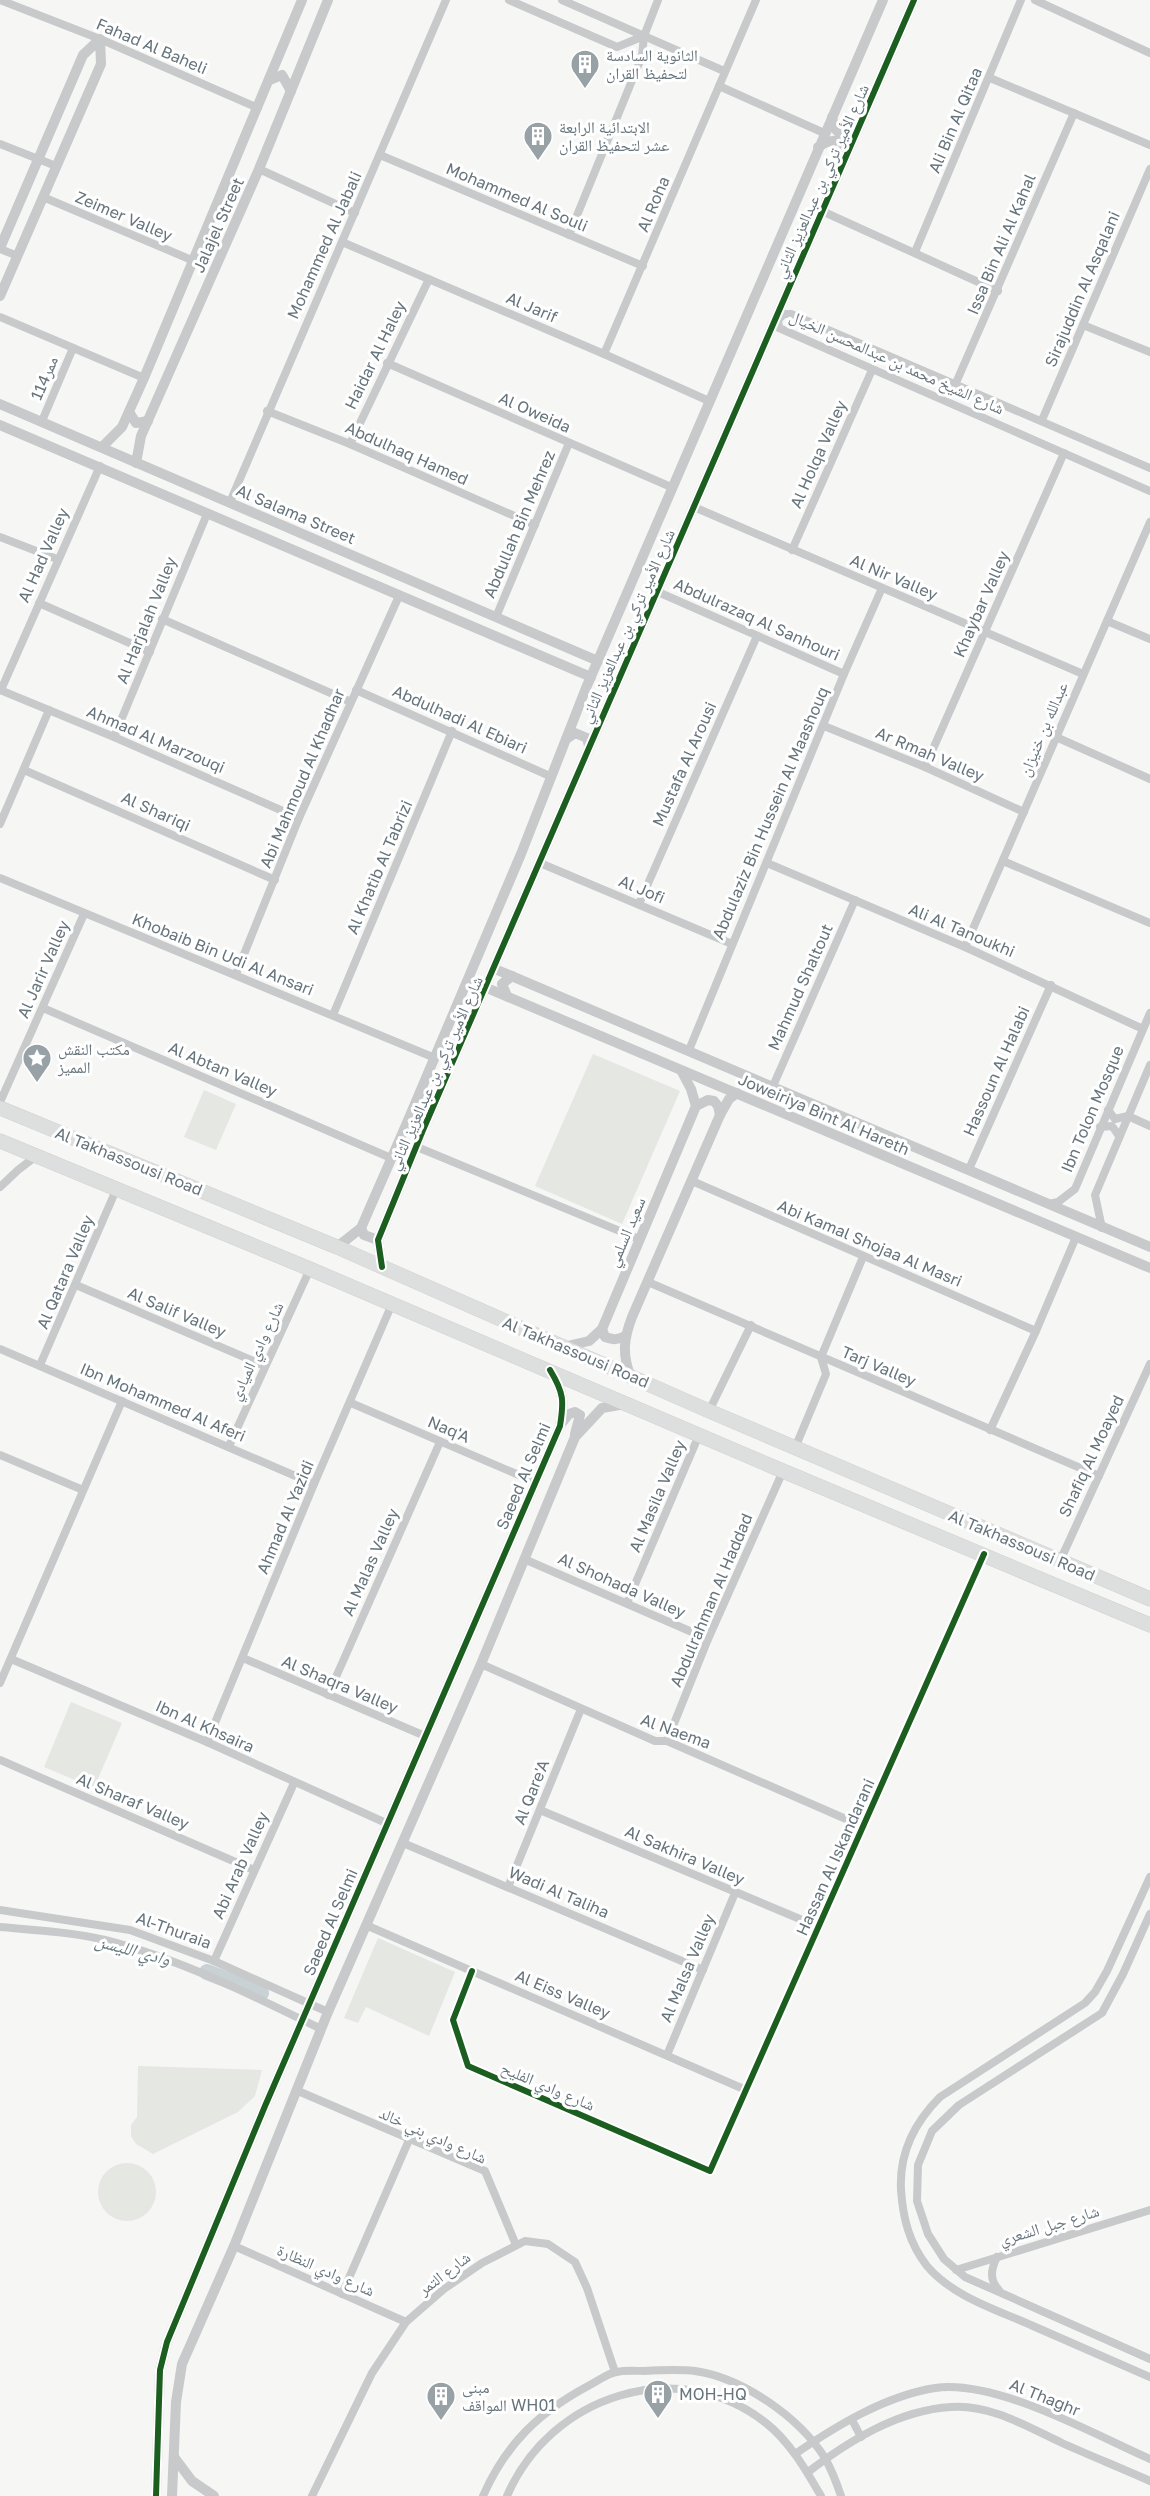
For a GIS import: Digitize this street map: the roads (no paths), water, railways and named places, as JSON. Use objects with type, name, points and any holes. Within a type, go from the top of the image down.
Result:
[{"type":"main road","name":"Al Takhassousi Road","points":[[0,1108],[337,1246],[709,1411],[1150,1599]]},
{"type":"main road","name":"Al Takhassousi Road","points":[[0,1141],[550,1370],[783,1472],[1150,1625]]},
{"type":"street","name":"Fahad Al Baheli","points":[[0,0],[100,39],[258,108]]},
{"type":"street","name":"Jalajel Street","points":[[102,447],[122,427],[129,412],[302,0]]},
{"type":"street","name":"Jalajel Street","points":[[136,463],[141,436],[259,170],[328,0]]},
{"type":"street","name":"Mohammed Al Jabali","points":[[230,502],[267,411],[446,0]]},
{"type":"street","points":[[509,0],[617,47],[644,36]]},
{"type":"street","points":[[562,0],[724,71]]},
{"type":"street","points":[[569,235],[642,56],[644,36],[658,0]]},
{"type":"street","name":"Al Roha","points":[[604,354],[756,0]]},
{"type":"street","name":"شارع الأمير تركي بن عبدالعزيز الثاني","points":[[337,1246],[361,1228],[521,854],[591,677],[671,487],[883,0]]},
{"type":"street","name":"شارع الأمير تركي بن عبدالعزيز الثاني","points":[[378,1240],[423,1130],[487,988],[589,746],[658,592],[776,315],[824,212],[914,0]]},
{"type":"street","name":"Ali Bin Al Qitaa","points":[[915,252],[1021,0]]},
{"type":"street","points":[[1035,0],[1150,53]]},
{"type":"street","points":[[18,256],[0,248],[83,55],[100,39]]},
{"type":"street","points":[[0,296],[101,64],[100,39]]},
{"type":"street","points":[[279,57],[285,70],[300,70]]},
{"type":"street","points":[[270,80],[282,75],[291,91]]},
{"type":"street","points":[[990,78],[1150,145]]},
{"type":"street","points":[[719,86],[824,133]]},
{"type":"street","name":"Issa Bin Ali Al Kahal","points":[[955,385],[1074,113]]},
{"type":"street","points":[[832,117],[834,128],[843,136],[850,134],[860,125]]},
{"type":"street","points":[[818,148],[827,142],[839,140],[844,145],[846,158]]},
{"type":"street","points":[[0,144],[56,166]]},
{"type":"street","name":"Mohammed Al Souli","points":[[380,155],[643,266]]},
{"type":"street","name":"Sirajuddin Al Asqalani","points":[[1042,420],[1150,169]]},
{"type":"street","points":[[259,170],[355,213]]},
{"type":"street","name":"Zeimer Valley","points":[[43,197],[194,261]]},
{"type":"street","points":[[824,212],[998,291]]},
{"type":"street","name":"Al Jarif","points":[[342,242],[709,401]]},
{"type":"street","name":"Haidar Al Haley","points":[[350,444],[429,279]]},
{"type":"street","name":"شارع الشيخ محمد بن عبدالمحسن الخيال","points":[[1150,468],[791,314],[784,314],[778,320],[779,328],[1150,491]]},
{"type":"street","points":[[0,317],[144,378]]},
{"type":"street","points":[[1083,325],[1150,352]]},
{"type":"street","name":"ممر114","points":[[42,421],[73,348]]},
{"type":"street","name":"Al Oweida","points":[[387,363],[671,487]]},
{"type":"street","name":"Al Holqa Valley","points":[[792,550],[872,370]]},
{"type":"street","name":"Al Salama Street","points":[[0,404],[598,661]]},
{"type":"street","name":"Abdulhaq Hamed","points":[[267,411],[350,444],[535,525]]},
{"type":"street","points":[[129,412],[136,423],[148,422]]},
{"type":"street","points":[[0,425],[591,677]]},
{"type":"street","name":"Abdullah Bin Mehrez","points":[[496,617],[569,443]]},
{"type":"street","name":"Khaybar Valley","points":[[925,767],[1064,453]]},
{"type":"street","name":"Al Had Valley","points":[[1,690],[100,466]]},
{"type":"street","name":"Al Nir Valley","points":[[694,507],[1083,674]]},
{"type":"street","name":"Al Harjalah Valley","points":[[114,737],[207,514]]},
{"type":"street","name":"عبدالله بن خنيزان","points":[[965,947],[1150,522]]},
{"type":"street","points":[[0,537],[57,559]]},
{"type":"street","name":"Abdulaziz Bin Hussein Al Maashouq","points":[[689,1050],[844,674],[882,588]]},
{"type":"street","name":"Abdulrazaq Al Sanhouri","points":[[658,592],[844,674]]},
{"type":"street","name":"Abi Mahmoud Al Khadhar","points":[[236,974],[299,818],[399,596]]},
{"type":"street","points":[[39,603],[150,652]]},
{"type":"street","points":[[489,634],[496,617]]},
{"type":"street","points":[[162,619],[351,702]]},
{"type":"street","points":[[1107,621],[1150,639]]},
{"type":"street","name":"Mustafa Al Arousi","points":[[639,904],[757,636]]},
{"type":"street","points":[[576,670],[585,664],[580,653]]},
{"type":"street","name":"Ahmad Al Marzouqi","points":[[1,690],[299,818]]},
{"type":"street","name":"Abdulhadi Al Ebiari","points":[[356,690],[552,777]]},
{"type":"street","points":[[0,824],[50,710]]},
{"type":"street","name":"Ar Rmah Valley","points":[[824,726],[925,767],[1024,812]]},
{"type":"street","name":"Al Khatib Al Tabrizi","points":[[333,1015],[452,731]]},
{"type":"street","points":[[566,739],[575,733],[580,734],[587,738],[589,746]]},
{"type":"street","points":[[1056,737],[1150,779]]},
{"type":"street","name":"Al Shariqi","points":[[24,770],[275,880]]},
{"type":"street","points":[[521,854],[540,864]]},
{"type":"street","points":[[1003,861],[1150,923]]},
{"type":"street","name":"Ali Al Tanoukhi","points":[[767,863],[965,947],[1143,1029]]},
{"type":"street","name":"Al Jofi","points":[[540,864],[732,944]]},
{"type":"street","name":"Khobaib Bin Udi Al Ansari","points":[[0,878],[435,1058]]},
{"type":"street","name":"Mahmud Shaltout","points":[[773,1086],[855,900]]},
{"type":"street","name":"Al Jarir Valley","points":[[0,1102],[84,914]]},
{"type":"street","name":"Joweiriya Bint Al Hareth","points":[[495,969],[1150,1247]]},
{"type":"street","points":[[507,996],[502,984],[512,976]]},
{"type":"street","name":"Hassoun Al Halabi","points":[[969,1169],[1051,985]]},
{"type":"street","name":"Joweiriya Bint Al Hareth","points":[[487,988],[1150,1268]]},
{"type":"street","name":"Al Abtan Valley","points":[[43,1008],[391,1158]]},
{"type":"street","name":"Ibn Tolon Mosque","points":[[1049,1204],[1058,1202],[1075,1189],[1150,1013]]},
{"type":"street","points":[[1102,1228],[1095,1195],[1150,1065]]},
{"type":"street","points":[[682,1072],[691,1089],[696,1107],[708,1100],[714,1101],[720,1115]]},
{"type":"street","points":[[630,1375],[624,1357],[625,1336],[720,1115],[729,1100],[737,1093]]},
{"type":"street","points":[[416,1101],[416,1110],[420,1114],[433,1107]]},
{"type":"street","name":"سعيد السلمي","points":[[602,1329],[696,1107]]},
{"type":"street","points":[[1108,1110],[1115,1119],[1122,1120],[1128,1116]]},
{"type":"street","points":[[833,1134],[845,1128],[847,1123],[843,1116]]},
{"type":"street","points":[[1128,1116],[1150,1126]]},
{"type":"street","points":[[406,1125],[417,1118],[423,1130]]},
{"type":"street","points":[[854,1143],[850,1136],[851,1130],[854,1126],[863,1124]]},
{"type":"street","points":[[1100,1127],[1112,1126],[1119,1136]]},
{"type":"street","points":[[417,1147],[639,1239]]},
{"type":"street","points":[[0,1182],[35,1157]]},
{"type":"street","points":[[391,1158],[409,1166]]},
{"type":"street","name":"Abi Kamal Shojaa Al Masri","points":[[692,1181],[1036,1331]]},
{"type":"street","name":"Al Qatara Valley","points":[[40,1365],[116,1190]]},
{"type":"street","points":[[361,1228],[364,1235],[378,1240],[382,1267]]},
{"type":"street","points":[[990,1430],[1076,1237]]},
{"type":"street","points":[[795,1448],[826,1374],[821,1357],[863,1257]]},
{"type":"street","name":"شارع وادي الميادي","points":[[229,1446],[310,1269]]},
{"type":"street","name":"Tarj Valley","points":[[648,1282],[1099,1476]]},
{"type":"street","name":"Al Salif Valley","points":[[76,1285],[265,1366]]},
{"type":"street","name":"Ahmad Al Yazidi","points":[[207,1743],[314,1484],[393,1304]]},
{"type":"street","points":[[709,1411],[751,1325]]},
{"type":"street","points":[[563,1347],[589,1341],[602,1329],[605,1337],[619,1339],[625,1336]]},
{"type":"street","name":"Ibn Mohammed Al Aferi","points":[[0,1348],[314,1484]]},
{"type":"street","name":"Shafiq Al Moayed","points":[[1060,1561],[1150,1366]]},
{"type":"street","name":"Saeed Al Selmi","points":[[156,2496],[160,2370],[167,2342],[265,2106],[560,1426],[563,1406],[562,1390],[550,1370]]},
{"type":"street","points":[[0,1683],[122,1401]]},
{"type":"street","name":"Naq'A","points":[[351,1403],[535,1482]]},
{"type":"street","name":"Saeed Al Selmi","points":[[172,2496],[176,2402],[182,2364],[234,2246],[328,2012],[368,1926],[481,1664],[575,1437],[602,1408],[626,1404]]},
{"type":"street","points":[[560,1426],[569,1414],[575,1412],[580,1415],[575,1437]]},
{"type":"street","name":"Al Masila Valley","points":[[627,1602],[699,1435]]},
{"type":"street","name":"Al Malas Valley","points":[[328,1695],[440,1442]]},
{"type":"street","points":[[0,1455],[83,1490]]},
{"type":"street","points":[[541,1469],[558,1477]]},
{"type":"street","name":"Abdulrahman Al Haddad","points":[[668,1741],[708,1639],[783,1472]]},
{"type":"street","name":"Hassan Al Iskandarani","points":[[710,2171],[984,1554]]},
{"type":"street","name":"Al Shohada Valley","points":[[524,1559],[708,1639]]},
{"type":"street","points":[[460,1656],[481,1664]]},
{"type":"street","name":"Al Shaqra Valley","points":[[243,1658],[424,1736]]},
{"type":"street","name":"Ibn Al Khsaira","points":[[11,1659],[207,1743],[386,1824]]},
{"type":"street","name":"Al Naema","points":[[481,1664],[655,1741],[668,1741],[862,1826]]},
{"type":"street","name":"Al Qare'A","points":[[508,1887],[581,1709]]},
{"type":"street","name":"Al Sharaf Valley","points":[[0,1760],[254,1869]]},
{"type":"street","name":"Abi Arab Valley","points":[[214,1961],[294,1783]]},
{"type":"street","name":"Al Sakhira Valley","points":[[540,1810],[819,1927]]},
{"type":"street","name":"Wadi Al Taliha","points":[[403,1843],[703,1970]]},
{"type":"street","points":[[1150,1877],[1107,1971],[1086,2003],[940,2097],[927,2110],[913,2130],[904,2153],[900,2175],[903,2214],[909,2237],[928,2267],[960,2292],[1150,2377]]},
{"type":"street","name":"Al Malsa Valley","points":[[667,2055],[735,1893]]},
{"type":"street","name":"Al-Thuraia","points":[[0,1910],[130,1930],[214,1961],[328,2012]]},
{"type":"street","points":[[1150,1914],[1123,1974],[1102,2013],[959,2104],[932,2131],[918,2165],[917,2200],[928,2234],[944,2259],[965,2277],[1150,2359]]},
{"type":"street","name":"Al Eiss Valley","points":[[368,1926],[746,2090]]},
{"type":"street","name":"Al-Thuraia","points":[[0,1927],[102,1939],[147,1952],[230,1986],[321,2029]]},
{"type":"street","name":"شارع وادي الفليح","points":[[472,1971],[453,2019],[468,2066],[710,2171]]},
{"type":"street","name":"شارع وادي بني خالد","points":[[298,2091],[485,2172],[516,2245]]},
{"type":"street","points":[[342,2294],[409,2140]]},
{"type":"street","points":[[903,2214],[919,2208]]},
{"type":"street","name":"شارع جبل الشعري","points":[[957,2270],[1150,2210]]},
{"type":"street","name":"شارع التمر","points":[[312,2496],[372,2373],[406,2322],[444,2289],[482,2263],[525,2241],[548,2244],[575,2262],[587,2288],[615,2372]]},
{"type":"street","name":"شارع وادي النظارة","points":[[234,2246],[406,2322]]},
{"type":"street","points":[[997,2257],[992,2267],[992,2278],[994,2286],[1001,2293]]},
{"type":"street","points":[[483,2496],[494,2472],[528,2426],[578,2392],[615,2372],[670,2370],[697,2371],[730,2381],[773,2403],[813,2442],[825,2459],[841,2496]]},
{"type":"street","points":[[507,2496],[514,2478],[529,2459],[550,2435],[576,2413],[626,2393],[670,2387],[693,2390],[738,2406],[766,2423],[795,2454],[821,2496]]},
{"type":"street","name":"Al Thaghr","points":[[795,2454],[852,2420],[899,2396],[936,2388],[971,2389],[1017,2400],[1150,2459]]},
{"type":"street","name":"Al Thaghr","points":[[808,2472],[861,2437],[902,2416],[951,2407],[984,2410],[1008,2418],[1150,2481]]},
{"type":"street","points":[[852,2420],[861,2437]]},
{"type":"street","points":[[174,2457],[192,2481],[214,2496]]},
{"type":"waterway","name":"وادي الليسن","points":[[207,1972],[261,1993]]},
{"type":"place","name":"الثانوية السادسة لتحفيظ القران","points":[[585,90]]},
{"type":"place","name":"الابتدائية الرابعة عشر لتحفيظ القران","points":[[538,162]]},
{"type":"place","name":"مكتب النقش المميز","points":[[37,1084]]},
{"type":"place","name":"MOH-HQ","points":[[658,2420]]},
{"type":"place","name":"مبنى المواقف WH01","points":[[441,2422]]}]
